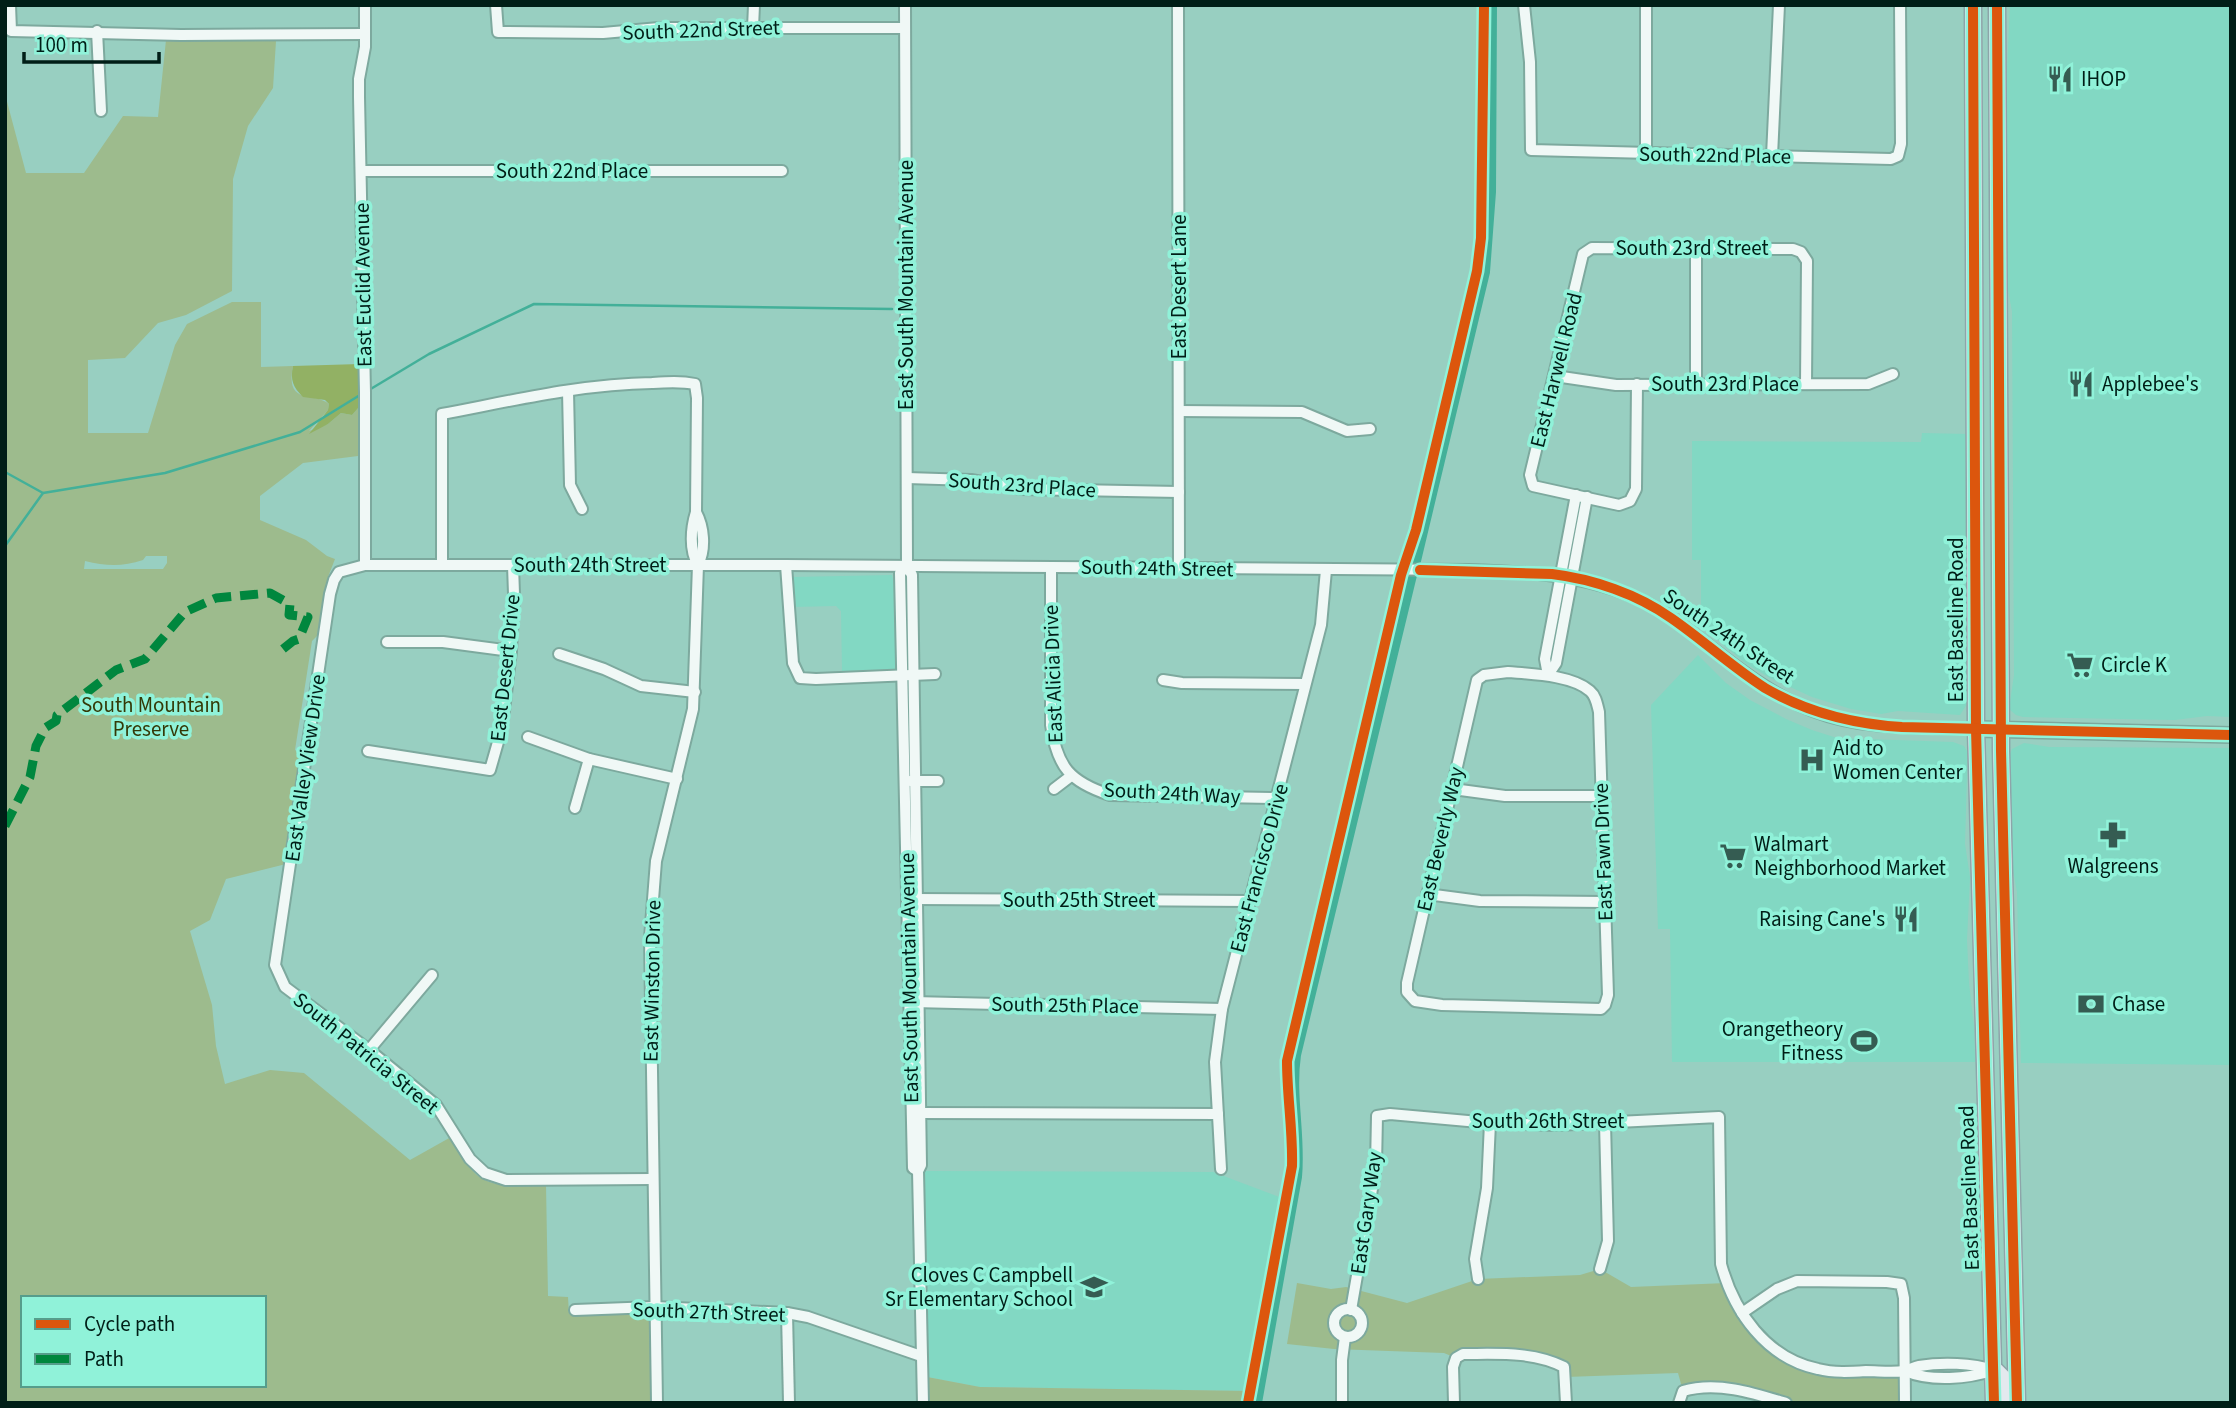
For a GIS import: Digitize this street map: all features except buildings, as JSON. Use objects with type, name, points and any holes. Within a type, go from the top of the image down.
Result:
[{"type":"main road","name":"East Baseline Road","points":[[1973,5],[1976,729],[1994,1403]]},
{"type":"main road","name":"East Baseline Road","points":[[1997,5],[2001,729],[2017,1403]]},
{"type":"main road","points":[[1975,438],[1999,437]]},
{"type":"main road","name":"South 24th Street","points":[[1976,729],[2231,736]]},
{"type":"main road","points":[[1983,1000],[2007,999]]},
{"type":"main road","points":[[1989,1182],[2011,1182]]},
{"type":"main road","points":[[2006,1403],[2004,1379],[1994,1370],[2006,1359],[2015,1342]]},
{"type":"street","points":[[10,5],[11,31],[181,35],[365,34]]},
{"type":"street","name":"East Euclid Avenue","points":[[365,5],[365,34],[359,79],[365,392],[365,565]]},
{"type":"street","name":"South 22nd Street","points":[[496,5],[498,32],[603,33],[659,28],[905,28]]},
{"type":"street","points":[[753,28],[754,5]]},
{"type":"street","name":"East South Mountain Avenue","points":[[905,5],[907,566],[912,575],[908,676],[916,1113],[921,1166],[918,1171],[923,1403]]},
{"type":"street","name":"East Desert Lane","points":[[1178,5],[1179,568]]},
{"type":"street","name":"South 22nd Place","points":[[1524,5],[1530,62],[1531,150],[1891,159],[1898,156],[1901,144],[1900,5]]},
{"type":"street","points":[[1646,5],[1646,153]]},
{"type":"street","points":[[1772,156],[1779,5]]},
{"type":"street","points":[[97,31],[101,111]]},
{"type":"street","name":"South 22nd Place","points":[[361,171],[782,172]]},
{"type":"street","name":"South 23rd Street","points":[[1583,254],[1592,248],[1793,249],[1801,252],[1807,261],[1806,384]]},
{"type":"street","points":[[1696,248],[1696,384]]},
{"type":"street","name":"East Harwell Road","points":[[1581,496],[1533,486],[1530,475],[1583,254]]},
{"type":"street","name":"South 23rd Place","points":[[1555,376],[1585,382],[1637,384],[1868,384],[1893,374]]},
{"type":"street","name":"East Winston Drive","points":[[568,391],[624,383],[695,384],[697,529],[692,556],[698,565],[695,692],[656,861],[650,938],[657,1403]]},
{"type":"street","points":[[1548,675],[1556,663],[1581,496],[1619,505],[1630,501],[1636,489],[1637,384]]},
{"type":"street","points":[[442,565],[442,414],[568,391],[570,485],[582,509]]},
{"type":"street","points":[[1179,411],[1302,412],[1347,431],[1370,429]]},
{"type":"street","name":"South 23rd Place","points":[[907,478],[971,480],[1021,489],[1179,492]]},
{"type":"street","name":"South 24th Street","points":[[339,572],[365,565],[786,565],[1413,570],[1567,576],[1611,588],[1657,609],[1741,672],[1767,689],[1812,711],[1860,723],[1976,729]]},
{"type":"street","name":"East Desert Drive","points":[[368,751],[489,769],[502,728],[511,651],[513,565]]},
{"type":"street","points":[[786,565],[793,663],[800,678],[935,674]]},
{"type":"street","name":"East Alicia Drive","points":[[1051,567],[1051,725],[1055,750],[1071,776]]},
{"type":"street","name":"East Francisco Drive","points":[[1221,1169],[1215,1062],[1222,1009],[1324,611],[1326,570]]},
{"type":"street","name":"East Valley View Drive","points":[[275,965],[330,594],[339,572]]},
{"type":"street","points":[[387,642],[443,642],[511,651]]},
{"type":"street","points":[[559,654],[604,669],[641,686],[695,692]]},
{"type":"street","name":"East Beverly Way","points":[[1548,675],[1508,672],[1484,675],[1476,680],[1407,983],[1410,998],[1422,1003],[1591,1009],[1601,1009],[1605,1005]]},
{"type":"street","name":"East Fawn Drive","points":[[1548,675],[1592,692],[1599,712],[1608,995],[1605,1005]]},
{"type":"street","points":[[1163,680],[1306,684]]},
{"type":"street","points":[[528,737],[589,759],[677,779]]},
{"type":"street","points":[[575,808],[589,759]]},
{"type":"street","points":[[1054,789],[1071,776]]},
{"type":"street","name":"South 24th Way","points":[[1071,776],[1086,787],[1110,795],[1278,798]]},
{"type":"street","points":[[910,781],[938,781]]},
{"type":"street","points":[[1453,789],[1506,796],[1601,796]]},
{"type":"street","points":[[1427,894],[1480,901],[1604,902]]},
{"type":"street","name":"South 25th Street","points":[[912,899],[1251,901]]},
{"type":"street","name":"South Patricia Street","points":[[275,965],[285,987],[436,1105],[470,1159],[485,1173],[506,1180],[652,1178]]},
{"type":"street","points":[[369,1050],[432,975]]},
{"type":"street","name":"South 25th Place","points":[[914,1002],[1222,1009]]},
{"type":"street","points":[[916,1113],[1219,1114]]},
{"type":"street","name":"South 26th Street","points":[[1377,1116],[1390,1114],[1490,1123],[1556,1125],[1719,1117],[1721,1264],[1726,1283],[1742,1313]]},
{"type":"street","name":"East Gary Way","points":[[1351,1310],[1376,1166],[1377,1116]]},
{"type":"street","points":[[1478,1279],[1475,1259],[1487,1188],[1490,1123]]},
{"type":"street","points":[[1600,1269],[1608,1241],[1605,1123]]},
{"type":"street","points":[[1905,1403],[1905,1371],[1904,1298],[1900,1284],[1797,1281],[1777,1289],[1742,1313],[1753,1330],[1769,1345],[1803,1366],[1832,1372],[1905,1371],[1920,1377],[1977,1376],[1994,1370]]},
{"type":"street","name":"South 27th Street","points":[[575,1310],[654,1307],[787,1313],[808,1317],[921,1356]]},
{"type":"street","name":"East Gary Way","points":[[1351,1310],[1359,1315],[1362,1327],[1354,1336],[1345,1337],[1335,1328],[1335,1319],[1340,1312],[1351,1310]]},
{"type":"street","points":[[787,1313],[789,1403]]},
{"type":"street","name":"East Gary Way","points":[[1342,1403],[1345,1337]]},
{"type":"street","points":[[1454,1403],[1453,1367],[1456,1358],[1463,1354],[1518,1354],[1564,1367],[1566,1403]]},
{"type":"street","points":[[1679,1403],[1683,1391],[1691,1388],[1730,1389],[1786,1403]]},
{"type":"shaded area","points":[[2010,5],[2231,5],[2231,717],[2207,716],[2175,720],[2023,717],[2009,709],[2014,675],[2012,311],[2007,285],[2007,70]]},
{"type":"shaded area","points":[[360,364],[359,407],[352,415],[341,413],[309,434],[328,410],[329,404],[325,400],[303,397],[293,383],[293,366]]},
{"type":"shaded area","points":[[1922,433],[1968,434],[1967,704],[1960,715],[1898,711],[1881,714],[1851,709],[1812,697],[1745,663],[1694,620],[1701,606],[1701,560],[1692,560],[1692,441],[1921,442]]},
{"type":"shaded area","points":[[892,575],[895,587],[894,671],[842,671],[841,611],[836,606],[792,607],[792,577]]},
{"type":"shaded area","points":[[1698,655],[1726,683],[1750,700],[1812,730],[1837,738],[1953,742],[1964,746],[1967,751],[1965,844],[1970,877],[1967,940],[1975,1062],[1672,1062],[1670,929],[1658,929],[1651,705]]},
{"type":"shaded area","points":[[2024,743],[2049,747],[2231,748],[2231,1065],[2021,1063],[2017,892],[2012,865],[2009,757],[2012,749]]},
{"type":"shaded area","name":"Cloves C Campbell Sr Elementary School","points":[[918,1171],[1213,1172],[1282,1198],[1250,1391],[980,1387],[922,1376]]},
{"type":"green space","name":"South Mountain Preserve","points":[[166,40],[276,41],[273,88],[248,126],[233,179],[232,291],[186,315],[158,323],[125,358],[88,360],[88,433],[148,433],[175,345],[187,324],[232,302],[261,302],[261,367],[293,366],[293,387],[297,392],[329,404],[328,410],[309,431],[328,424],[341,413],[352,415],[359,407],[358,456],[303,463],[260,496],[260,520],[306,540],[335,559],[328,577],[317,636],[312,641],[295,750],[300,753],[286,864],[226,879],[210,920],[190,931],[212,1005],[216,1046],[225,1084],[270,1070],[304,1073],[410,1160],[451,1137],[479,1177],[497,1184],[546,1185],[548,1296],[568,1297],[569,1314],[649,1314],[652,1403],[5,1403],[5,94],[26,173],[84,173],[123,116],[158,117]],"holes":[[[146,556],[167,556],[163,569],[84,569],[85,561],[121,565],[143,560]]]},
{"type":"green space","points":[[1600,1269],[1631,1287],[1726,1283],[1753,1330],[1803,1365],[1905,1371],[1905,1403],[1786,1403],[1746,1391],[1683,1391],[1678,1373],[1566,1377],[1564,1367],[1518,1354],[1456,1358],[1444,1353],[1334,1349],[1287,1344],[1297,1283],[1331,1289],[1346,1287],[1407,1303],[1478,1279],[1580,1275]]},
{"type":"green space","points":[[922,1376],[980,1387],[1250,1391],[1249,1403],[923,1403]]},
{"type":"waterway","points":[[1415,565],[1485,272],[1491,192],[1492,5]]},
{"type":"waterway","points":[[369,390],[429,354],[534,304],[892,309]]},
{"type":"waterway","points":[[5,472],[43,493],[165,473],[300,432],[360,395]]},
{"type":"waterway","points":[[5,546],[43,493]]},
{"type":"waterway","points":[[1257,1403],[1297,1177],[1294,1086],[1296,1055],[1412,575]]},
{"type":"marked path","points":[[5,826],[30,777],[36,746],[45,728],[56,721],[57,715],[116,670],[145,659],[185,612],[216,598],[270,593],[290,604],[289,615],[308,617],[299,639],[283,649]]},
{"type":"cycle path","points":[[1248,1403],[1292,1166],[1287,1061],[1401,575],[1416,530],[1477,271],[1481,238],[1484,5]]},
{"type":"cycle path","points":[[1973,5],[1976,729],[1994,1403]]},
{"type":"cycle path","points":[[1997,5],[2001,751],[2017,1403]]},
{"type":"cycle path","points":[[1420,570],[1552,574],[1614,589],[1658,609],[1741,671],[1781,697],[1814,711],[1848,720],[1902,727],[2231,735]]},
{"type":"place","name":"IHOP","points":[[2060,79]]},
{"type":"place","name":"Applebee's","points":[[2081,384]]},
{"type":"place","name":"Circle K","points":[[2080,665]]},
{"type":"place","name":"Aid to Women Center","points":[[1812,760]]},
{"type":"place","name":"Walgreens","points":[[2113,835]]},
{"type":"place","name":"Walmart Neighborhood Market","points":[[1733,856]]},
{"type":"place","name":"Raising Cane's","points":[[1906,919]]},
{"type":"place","name":"Chase","points":[[2091,1004]]},
{"type":"place","name":"Orangetheory Fitness","points":[[1864,1041]]},
{"type":"place","name":"Cloves C Campbell Sr Elementary School","points":[[1094,1287]]}]
